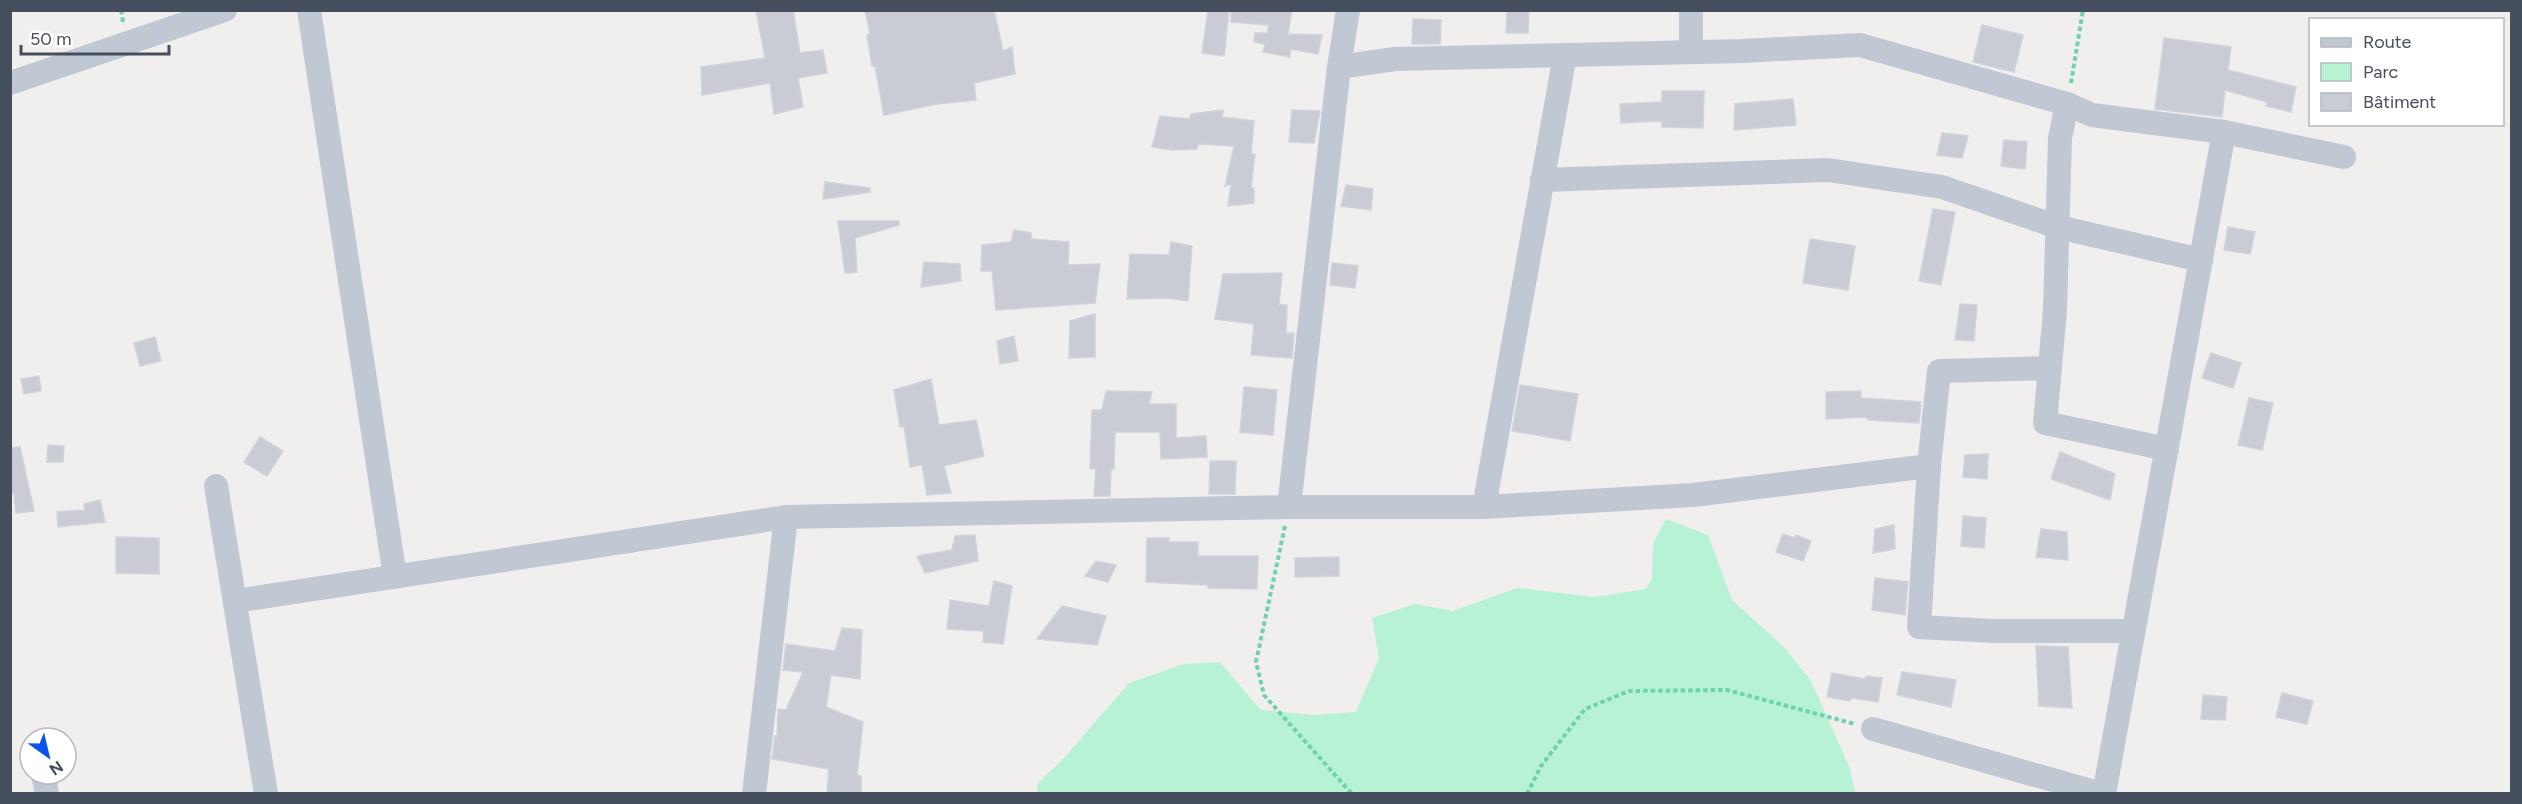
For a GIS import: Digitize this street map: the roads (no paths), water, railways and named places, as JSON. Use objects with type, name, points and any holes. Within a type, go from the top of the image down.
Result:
[{"type":"street","points":[[10,83],[225,10]]},
{"type":"street","points":[[309,10],[395,577]]},
{"type":"street","points":[[1289,507],[1339,67],[1348,10]]},
{"type":"street","points":[[1691,10],[1691,52]]},
{"type":"street","points":[[1339,67],[1395,59],[1691,52],[1860,45],[2067,104],[2092,115],[2224,132],[2344,157]]},
{"type":"street","points":[[1484,507],[1565,55]]},
{"type":"street","points":[[2067,104],[2060,138],[2055,310],[2045,423],[2167,449]]},
{"type":"street","points":[[1873,729],[2103,794],[2224,132]]},
{"type":"street","points":[[1542,180],[1828,170],[1942,187],[2058,227],[2201,260]]},
{"type":"street","points":[[2050,368],[1940,371],[1929,466],[1919,627],[1993,631],[2133,631]]},
{"type":"street","points":[[235,602],[786,517],[1289,507],[1484,507],[1693,495],[1929,466]]},
{"type":"street","points":[[216,486],[266,794]]},
{"type":"street","points":[[754,794],[786,517]]}]
